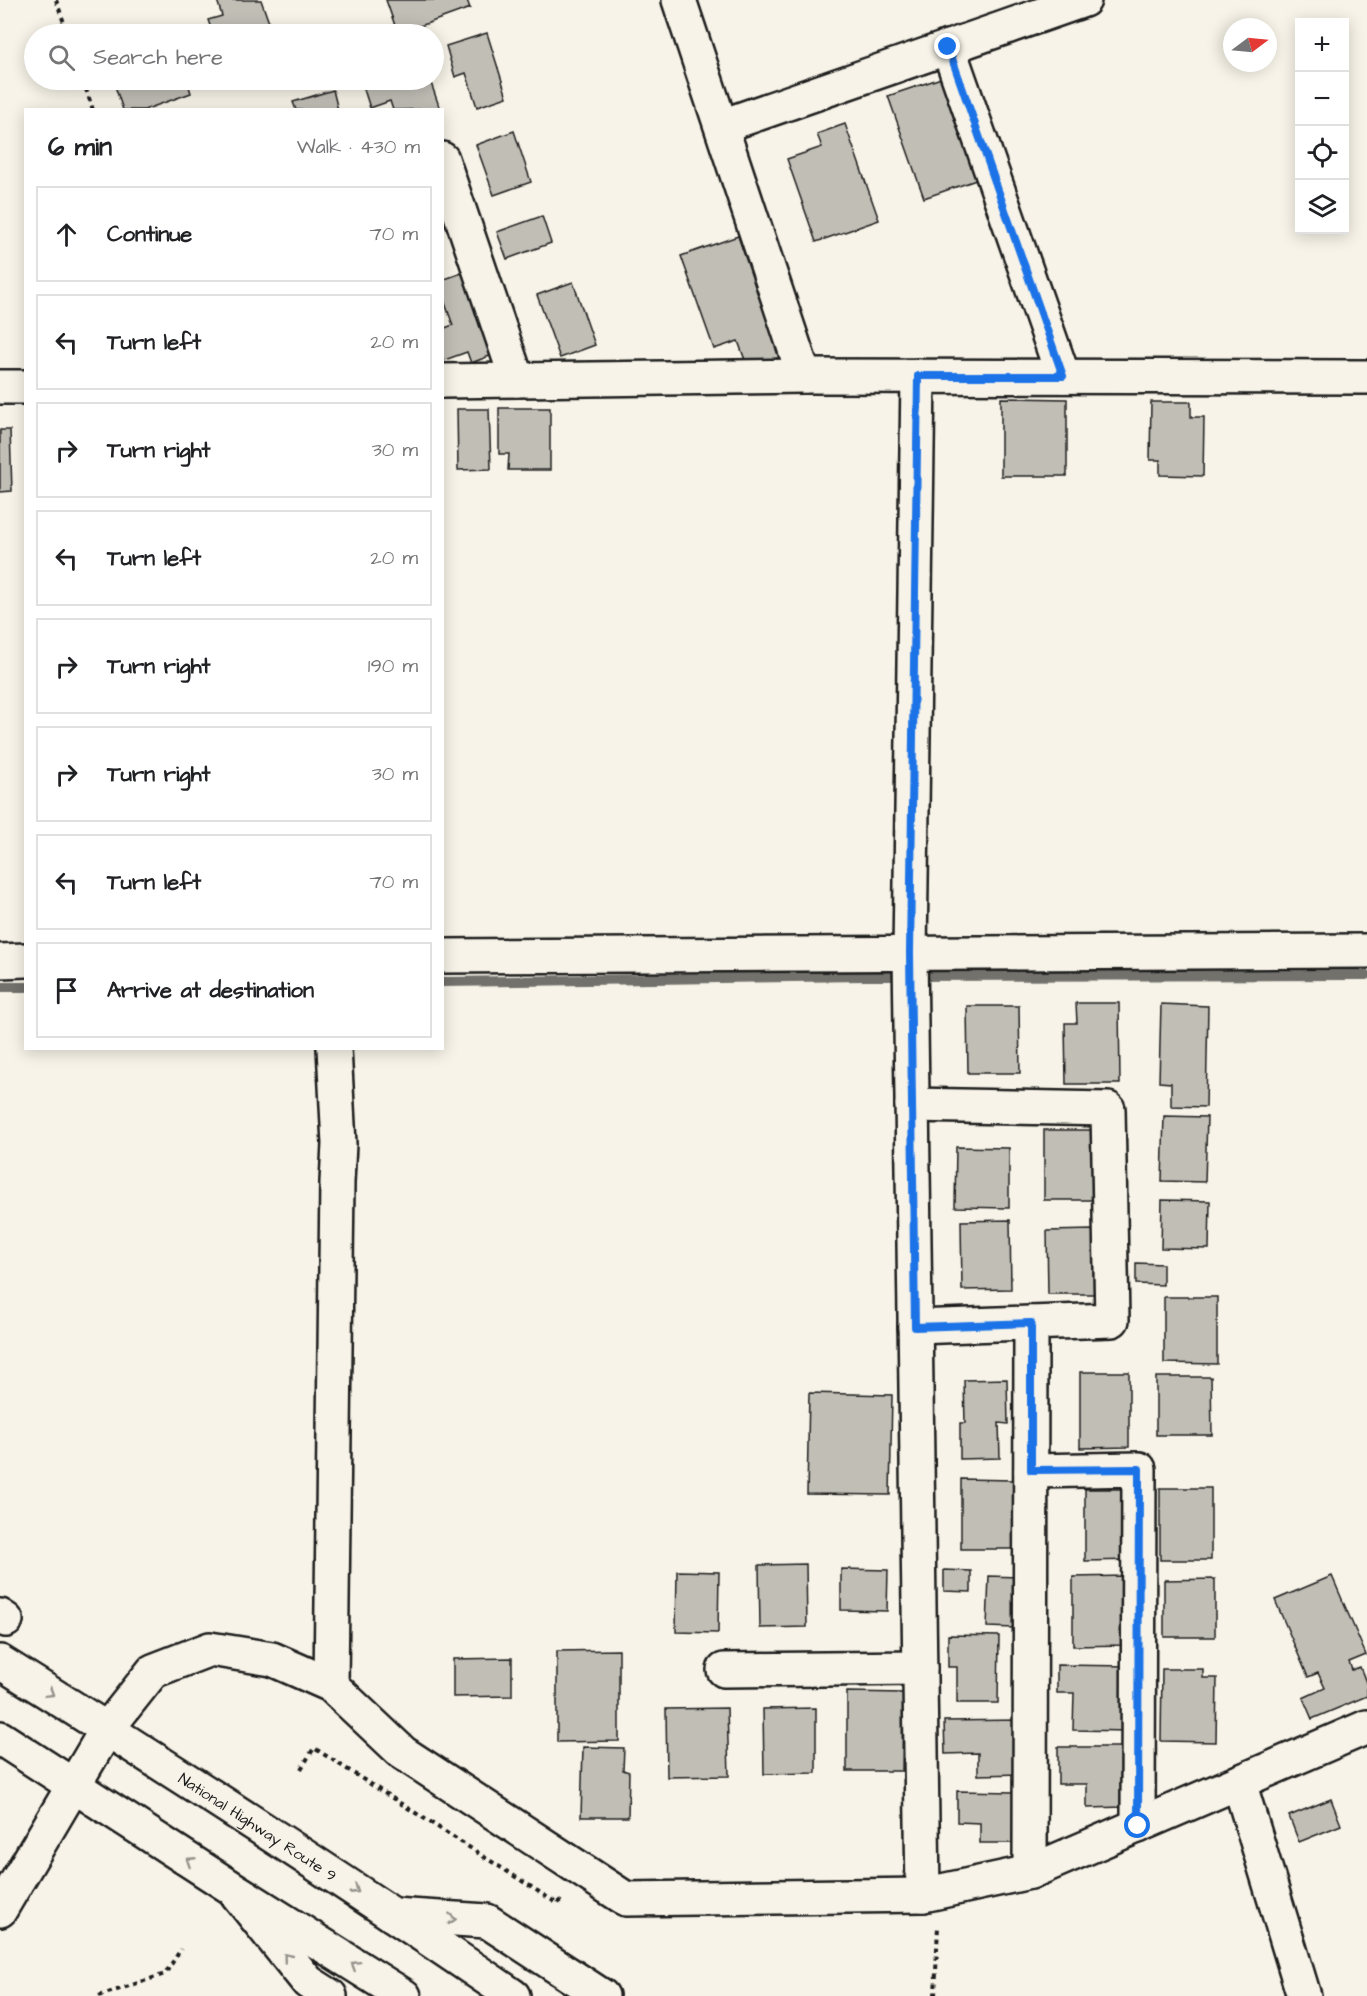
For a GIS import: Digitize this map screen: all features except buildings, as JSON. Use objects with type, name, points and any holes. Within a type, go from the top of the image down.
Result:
[{"type":"main road","points":[[679,0],[804,376]]},
{"type":"main road","points":[[722,126],[1084,0]]},
{"type":"main road","points":[[948,47],[1063,376]]},
{"type":"main road","points":[[444,165],[517,380]]},
{"type":"main road","points":[[444,381],[804,376],[1367,376]]},
{"type":"main road","points":[[918,376],[910,953],[920,1668],[931,1893]]},
{"type":"main road","points":[[0,387],[24,387]]},
{"type":"main road","points":[[444,956],[1367,951]]},
{"type":"main road","points":[[0,961],[24,960]]},
{"type":"main road","points":[[331,1685],[339,1144],[334,1050]]},
{"type":"main road","points":[[912,1105],[1108,1109],[1112,1320],[915,1327]]},
{"type":"main road","points":[[1030,1872],[1031,1323]]},
{"type":"main road","points":[[1031,1470],[1139,1469],[1138,1826]]},
{"type":"main road","points":[[0,1910],[107,1728],[153,1671],[210,1649],[272,1659],[331,1685],[403,1753],[626,1899],[931,1893],[1030,1872],[1367,1727]]},
{"type":"main road","name":"National Highway Route 9","points":[[0,1662],[107,1728],[513,1996]]},
{"type":"main road","points":[[724,1670],[920,1668]]},
{"type":"main road","points":[[0,1738],[404,1996]]},
{"type":"main road","points":[[1239,1782],[1304,1996]]},
{"type":"main road","points":[[232,1888],[308,1982],[330,1996]]},
{"type":"main road","points":[[393,1915],[487,1921],[602,1996]]},
{"type":"path","points":[[56,0],[64,24]]},
{"type":"path","points":[[86,90],[92,108]]},
{"type":"path","points":[[301,1769],[314,1748],[558,1904],[579,1868]]},
{"type":"path","points":[[931,1893],[935,1996]]},
{"type":"path","points":[[99,1996],[165,1974],[181,1949]]},
{"type":"waterway","points":[[444,982],[866,976],[1367,975]]},
{"type":"waterway","points":[[0,987],[24,987]]},
{"type":"route","points":[[948,47],[1063,376],[918,376],[910,953],[915,1327],[1031,1323],[1031,1470],[1139,1469],[1138,1826]]}]
